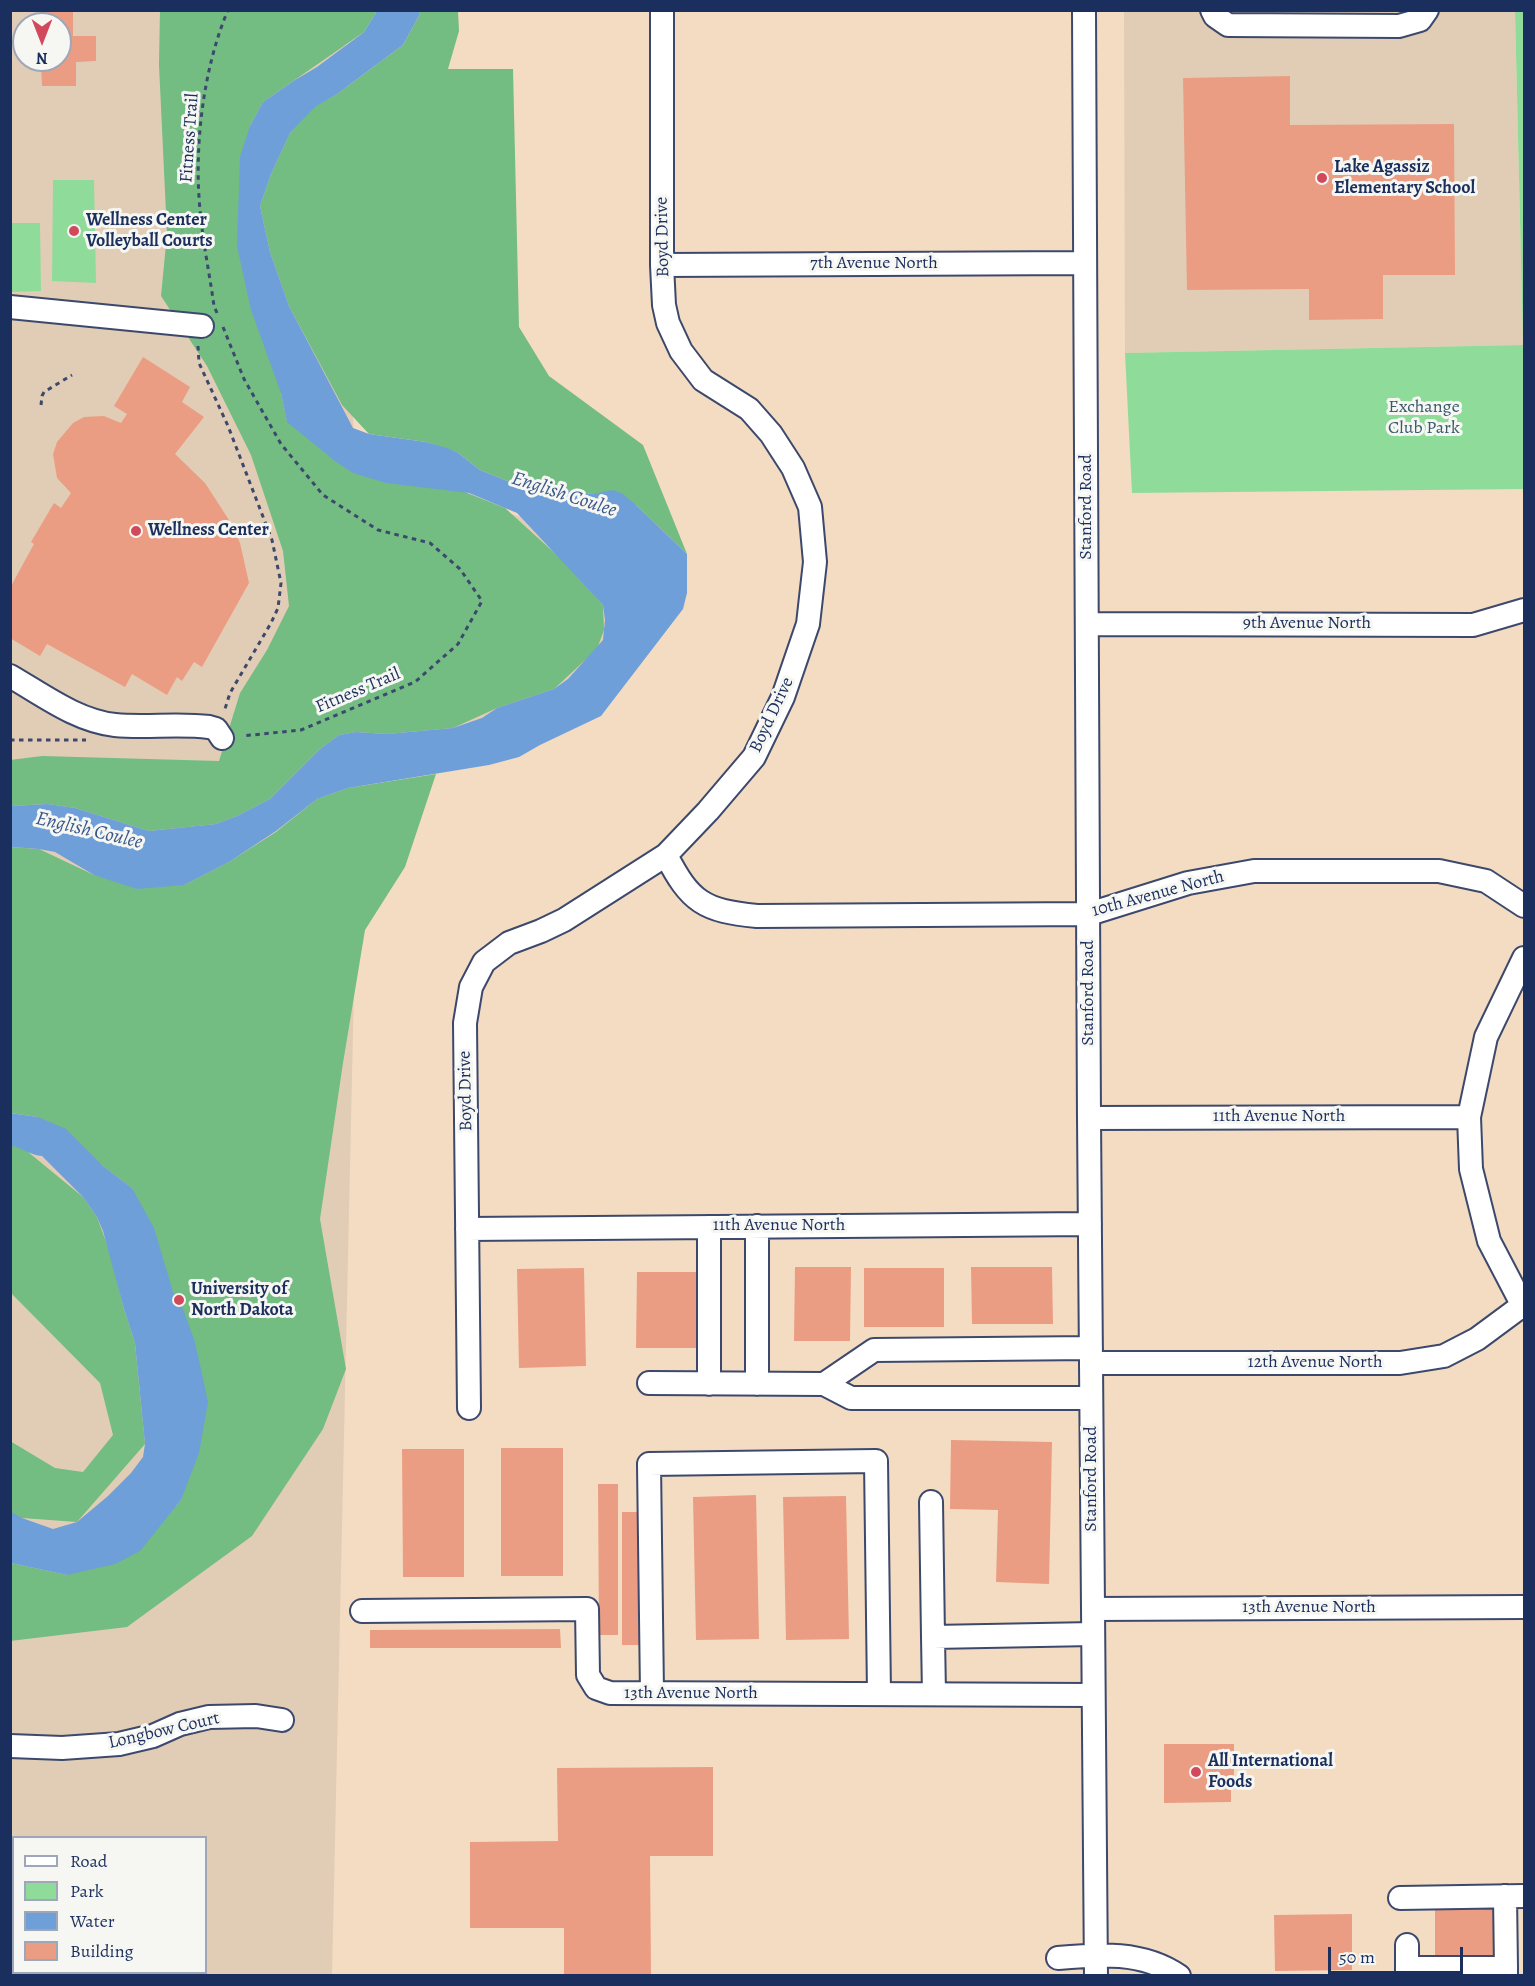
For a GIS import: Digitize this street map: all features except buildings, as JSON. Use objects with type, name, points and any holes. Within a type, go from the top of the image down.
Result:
[{"type":"street","name":"Boyd Drive","points":[[469,1408],[465,1023],[471,987],[484,962],[509,943],[564,920],[666,855],[708,811],[754,757],[783,697],[808,624],[816,562],[810,507],[793,468],[771,434],[749,409],[703,380],[681,351],[668,323],[664,305],[663,265],[662,10]]},
{"type":"street","name":"Stanford Road","points":[[1084,10],[1089,1118],[1096,1965]]},
{"type":"street","points":[[1212,10],[1215,16],[1228,25],[1364,26],[1399,26],[1419,20],[1427,10]]},
{"type":"street","name":"7th Avenue North","points":[[663,265],[1085,263]]},
{"type":"street","points":[[10,308],[214,323]]},
{"type":"street","name":"9th Avenue North","points":[[1088,624],[1473,625],[1524,610]]},
{"type":"street","points":[[10,676],[74,713],[94,721],[115,725],[209,727],[216,729],[222,738]]},
{"type":"street","name":"10th Avenue North","points":[[666,855],[680,882],[699,902],[728,913],[757,916],[1089,914],[1188,883],[1254,871],[1439,871],[1486,881],[1524,906]]},
{"type":"street","points":[[1524,958],[1486,1037],[1468,1117],[1471,1169],[1489,1241],[1524,1306]]},
{"type":"street","name":"11th Avenue North","points":[[1089,1118],[1468,1117]]},
{"type":"street","name":"11th Avenue North","points":[[468,1228],[1090,1224]]},
{"type":"street","points":[[709,1227],[709,1384]]},
{"type":"street","points":[[757,1227],[757,1384]]},
{"type":"street","name":"12th Avenue North","points":[[824,1384],[874,1350],[1400,1363],[1444,1356],[1477,1339],[1524,1306]]},
{"type":"street","points":[[650,1383],[824,1384],[851,1398],[1091,1398]]},
{"type":"street","points":[[652,1694],[649,1464],[876,1461],[879,1694]]},
{"type":"street","points":[[931,1502],[934,1694]]},
{"type":"street","name":"13th Avenue North","points":[[1093,1609],[1524,1607]]},
{"type":"street","name":"13th Avenue North","points":[[362,1611],[587,1609],[588,1675],[596,1688],[610,1694],[1093,1695]]},
{"type":"street","points":[[933,1637],[1093,1634]]},
{"type":"street","name":"Longbow Court","points":[[10,1746],[80,1748],[119,1744],[153,1736],[180,1724],[209,1717],[256,1716],[282,1720]]},
{"type":"street","points":[[1400,1898],[1515,1896],[1506,1972],[1407,1972],[1407,1945]]},
{"type":"street","points":[[1058,1958],[1096,1965],[1144,1959],[1179,1976]]},
{"type":"path","name":"Fitness Trail","points":[[214,306],[214,323],[198,342],[199,363],[228,426],[272,540],[281,584],[278,608],[271,623],[230,693],[222,716],[222,738],[301,730],[415,682],[458,644],[482,601],[460,568],[430,543],[378,530],[323,495],[281,444],[214,323],[214,306],[201,218],[198,163],[204,102],[212,58],[228,10]]},
{"type":"path","points":[[41,405],[44,392],[72,375]]},
{"type":"path","points":[[10,740],[96,740]]},
{"type":"shaded area","name":"University of North Dakota","points":[[11,11],[345,11],[354,458],[560,531],[620,563],[595,679],[359,763],[332,1975],[11,1976]]},
{"type":"shaded area","name":"Lake Agassiz Elementary School","points":[[1124,11],[1515,11],[1523,345],[1125,353]]},
{"type":"green space","points":[[160,11],[377,11],[364,32],[263,102],[250,126],[281,393],[287,421],[505,508],[560,558],[603,605],[604,630],[597,649],[554,689],[497,708],[453,728],[387,734],[356,732],[339,735],[320,749],[270,799],[237,816],[216,824],[149,831],[75,808],[48,804],[11,806],[10,760],[42,756],[219,761],[240,693],[267,650],[289,606],[283,551],[251,455],[207,366],[161,296],[167,234],[159,65]]},
{"type":"green space","points":[[419,11],[458,11],[459,31],[448,69],[513,69],[519,327],[549,376],[643,445],[687,554],[636,505],[593,494],[510,482],[480,470],[457,452],[426,442],[369,434],[342,405],[289,306],[270,252],[260,206],[271,174],[290,133],[314,107],[337,94],[403,45],[420,14]]},
{"type":"green space","name":"Exchange Club Park","points":[[1515,11],[1524,11],[1524,489],[1132,493],[1125,353],[1523,345]]},
{"type":"green space","name":"Wellness Center Volleyball Courts","points":[[53,180],[94,180],[96,283],[52,281]]},
{"type":"green space","points":[[11,223],[40,223],[41,291],[11,292]]},
{"type":"green space","points":[[436,774],[405,867],[365,930],[320,1219],[346,1369],[323,1429],[252,1536],[127,1627],[10,1641],[11,1563],[67,1575],[160,1525],[181,1500],[173,1293],[132,1188],[38,1117],[11,1113],[10,847],[39,849],[94,875],[184,885],[229,862],[276,832],[317,799],[348,788]]},
{"type":"green space","points":[[11,1145],[22,1147],[83,1197],[97,1217],[109,1250],[135,1343],[145,1444],[77,1522],[22,1518],[11,1515],[10,1441],[55,1468],[83,1472],[113,1435],[100,1383],[11,1293]]},
{"type":"water","name":"English Coulee","points":[[377,11],[419,11],[420,14],[403,45],[337,94],[315,107],[290,133],[271,174],[260,206],[270,252],[289,306],[353,428],[369,434],[426,442],[447,448],[457,452],[480,470],[510,482],[593,494],[613,490],[623,494],[687,554],[687,593],[683,609],[601,716],[519,757],[489,765],[348,788],[317,799],[276,831],[229,862],[184,885],[137,889],[94,875],[55,852],[11,847],[11,806],[48,804],[75,808],[149,831],[216,824],[270,799],[320,749],[339,735],[356,732],[387,734],[453,728],[482,718],[497,708],[554,689],[568,679],[603,640],[605,620],[603,605],[517,513],[469,493],[386,483],[353,473],[287,422],[281,393],[251,310],[237,246],[240,157],[250,126],[263,102],[317,67],[364,32]]},
{"type":"water","points":[[10,1113],[38,1117],[66,1129],[103,1166],[132,1188],[154,1228],[173,1292],[183,1309],[195,1342],[208,1402],[199,1453],[181,1500],[140,1551],[115,1564],[67,1575],[11,1563],[11,1512],[53,1529],[77,1522],[108,1496],[143,1457],[145,1444],[135,1343],[97,1217],[83,1197],[42,1156],[11,1146]]},
{"type":"place","name":"Lake Agassiz Elementary School","points":[[1322,178]]},
{"type":"place","name":"Wellness Center Volleyball Courts","points":[[74,231]]},
{"type":"place","name":"Wellness Center","points":[[136,531]]},
{"type":"place","name":"University of North Dakota","points":[[179,1300]]},
{"type":"place","name":"All International Foods","points":[[1196,1772]]}]
